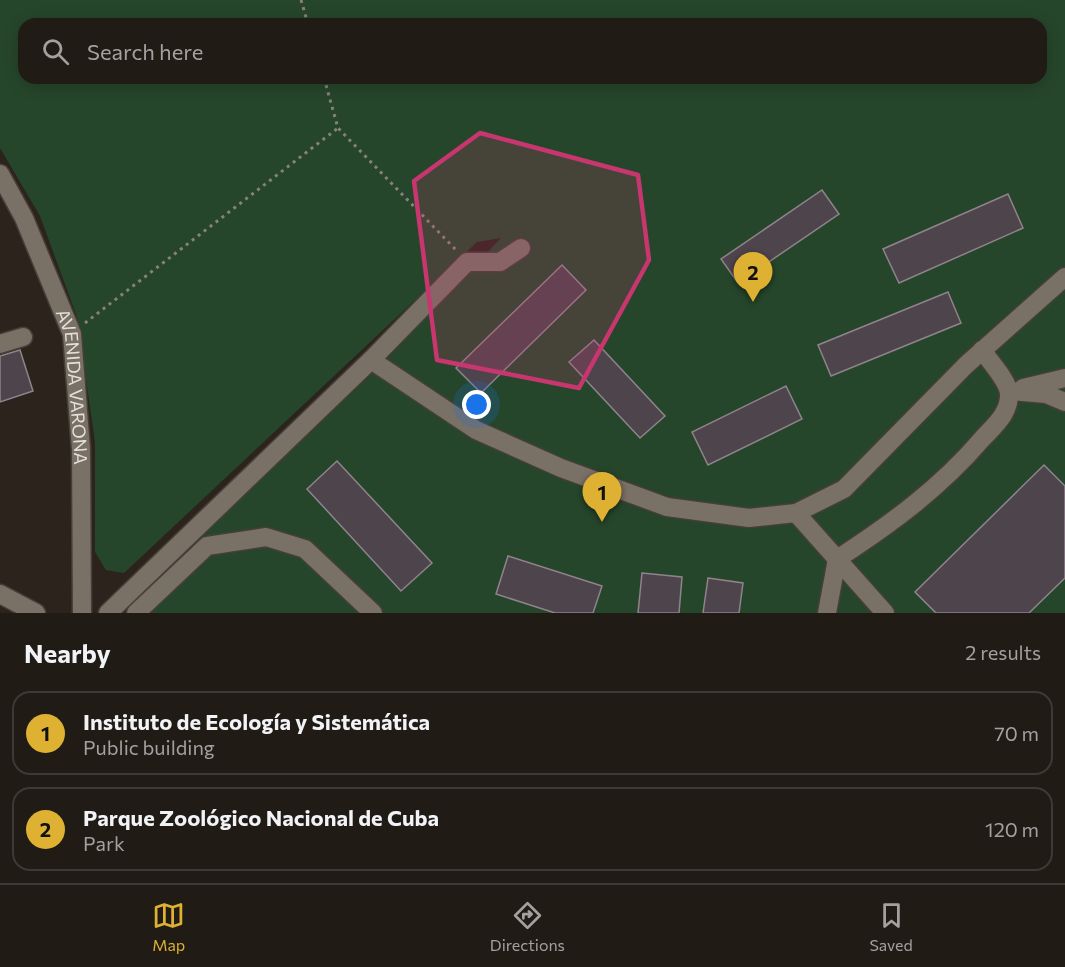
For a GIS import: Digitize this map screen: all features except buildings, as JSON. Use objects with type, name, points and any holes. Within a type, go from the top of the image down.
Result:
[{"type":"street","name":"AVENIDA VARONA","points":[[0,174],[24,218],[72,334],[81,449],[82,613]]},
{"type":"street","points":[[108,613],[371,360],[467,262],[500,262],[521,249]]},
{"type":"street","points":[[371,360],[476,430],[561,468],[667,507],[749,518],[796,513],[844,489],[982,350],[1065,277]]},
{"type":"street","points":[[0,344],[23,337]]},
{"type":"street","points":[[827,613],[837,559],[891,524],[956,469],[1008,410],[1009,391],[982,350]]},
{"type":"street","points":[[1009,391],[1065,378]]},
{"type":"street","points":[[1009,391],[1046,394],[1065,402]]},
{"type":"street","points":[[796,513],[885,613]]},
{"type":"street","points":[[136,613],[207,546],[266,537],[305,549],[373,613]]},
{"type":"street","points":[[0,594],[36,613]]},
{"type":"path","points":[[301,0],[306,18]]},
{"type":"path","points":[[326,84],[338,128],[467,262]]},
{"type":"path","points":[[72,334],[338,128]]},
{"type":"highlighted area","points":[[480,133],[638,175],[649,260],[579,388],[437,360],[414,181]]},
{"type":"green space","points":[[0,0],[1065,0],[1065,613],[127,613],[129,603],[380,366],[501,238],[477,242],[124,573],[106,570],[95,552],[95,442],[77,317],[40,216],[0,148]]},
{"type":"place","name":"Parque Zoológico Nacional de Cuba","points":[[753,302]]},
{"type":"place","name":"Instituto de Ecología y Sistemática","points":[[602,522]]}]
